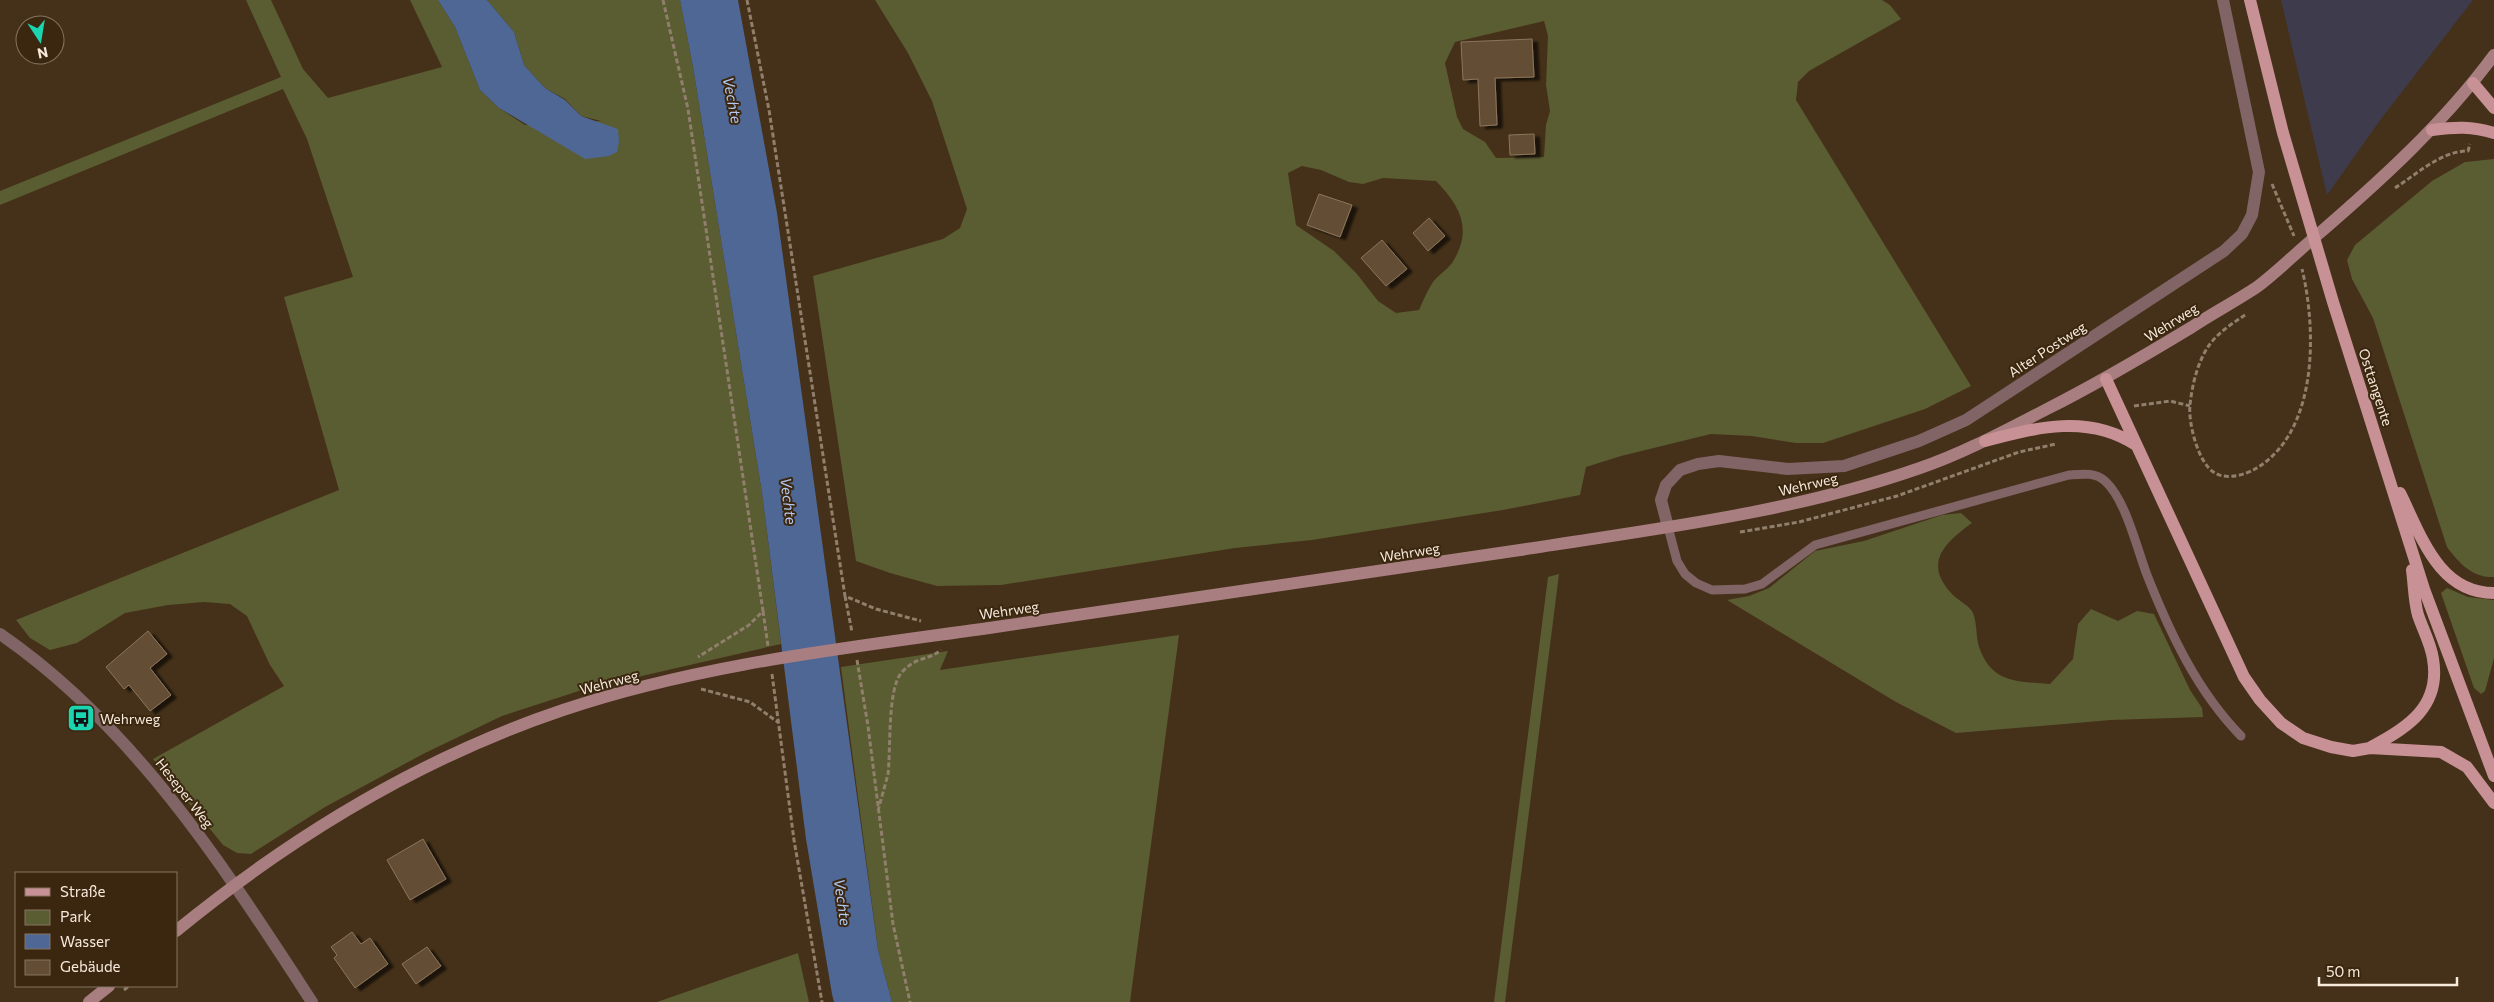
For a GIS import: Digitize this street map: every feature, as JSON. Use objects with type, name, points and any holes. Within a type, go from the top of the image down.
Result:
[{"type":"main road","name":"Osttangente","points":[[2250,0],[2286,142],[2333,302],[2424,589],[2494,776]]},
{"type":"main road","points":[[2473,84],[2494,108]]},
{"type":"main road","points":[[2432,130],[2476,127],[2494,133]]},
{"type":"main road","points":[[2106,379],[2244,677],[2260,700],[2282,723],[2303,738],[2331,748],[2353,751],[2370,748],[2441,752],[2467,766],[2494,804]]},
{"type":"main road","points":[[1985,441],[2034,428],[2074,426],[2097,427],[2112,432],[2137,446]]},
{"type":"main road","points":[[2385,463],[2432,559],[2445,574],[2460,586],[2476,592],[2494,594]]},
{"type":"main road","points":[[2370,748],[2413,723],[2426,704],[2435,680],[2433,657],[2418,614],[2407,536]]},
{"type":"street","name":"Alter Postweg","points":[[1668,527],[1661,500],[1666,485],[1680,470],[1698,464],[1719,462],[1788,469],[1844,466],[1919,440],[1966,420],[2224,252],[2242,234],[2252,215],[2259,172],[2223,0]]},
{"type":"street","name":"Wehrweg","points":[[178,929],[235,883],[326,821],[414,774],[486,739],[561,711],[609,696],[689,677],[767,665],[871,645],[1276,587],[1668,527],[1769,509],[1855,489],[1925,467],[1985,441],[2106,379],[2257,287],[2364,194],[2432,130],[2473,84],[2494,55]]},
{"type":"street","name":"Heseper Weg","points":[[0,634],[26,652],[67,686],[153,774],[235,883],[312,1002]]},
{"type":"street","points":[[89,1002],[108,987]]},
{"type":"lane","points":[[1668,527],[1676,561],[1685,574],[1696,583],[1712,590],[1745,589],[1762,584],[1815,545],[2050,480],[2086,473],[2098,476],[2106,482],[2121,506],[2156,598],[2194,674],[2217,710],[2241,736]]},
{"type":"path","points":[[663,0],[688,109],[768,649]]},
{"type":"path","points":[[747,0],[770,110],[852,633]]},
{"type":"path","points":[[2392,190],[2443,156],[2458,151],[2468,151],[2476,127]]},
{"type":"path","points":[[2259,172],[2272,184],[2286,214],[2296,246]]},
{"type":"path","points":[[2246,314],[2210,344],[2200,362],[2190,406],[2198,450],[2207,466],[2215,473],[2227,477],[2250,472],[2277,453],[2291,433],[2300,410],[2307,377],[2311,340],[2301,265]]},
{"type":"path","points":[[845,596],[876,609],[914,618],[932,626],[941,634],[944,648],[935,655],[915,660],[900,674],[894,690],[888,774],[878,811]]},
{"type":"path","points":[[689,677],[689,667],[700,655],[749,625],[763,611]]},
{"type":"path","points":[[855,652],[868,726],[893,924],[910,1002]]},
{"type":"path","points":[[767,665],[779,723],[794,840],[822,1002]]},
{"type":"path","points":[[706,686],[696,688],[750,702],[779,723]]},
{"type":"shaded area","points":[[2281,0],[2473,0],[2381,119],[2327,195]]},
{"type":"green space","points":[[246,0],[271,0],[303,69],[328,98],[442,67],[410,0],[438,0],[455,27],[480,90],[499,108],[525,125],[601,121],[581,116],[565,99],[545,88],[524,65],[514,32],[487,0],[680,0],[693,67],[762,493],[781,644],[585,689],[502,716],[423,754],[325,807],[251,854],[237,853],[223,845],[153,759],[284,686],[270,665],[247,616],[230,604],[204,602],[168,605],[125,613],[77,643],[50,650],[30,638],[16,620],[339,490],[284,297],[353,277],[307,139],[283,89],[0,205],[0,191],[281,77]]},
{"type":"green space","points":[[875,0],[1882,0],[1890,5],[1901,19],[1809,71],[1798,82],[1796,100],[1971,386],[1925,409],[1823,443],[1796,443],[1752,436],[1711,434],[1621,456],[1586,467],[1580,495],[1503,510],[1312,540],[1235,548],[1001,585],[937,586],[890,573],[856,561],[813,276],[943,239],[960,228],[967,209],[932,101],[908,53]],"holes":[[[1544,21],[1548,36],[1546,85],[1550,111],[1546,125],[1544,157],[1496,158],[1485,142],[1463,129],[1457,117],[1445,63],[1455,42]],[[1302,166],[1321,170],[1349,182],[1363,184],[1383,178],[1436,181],[1445,191],[1458,210],[1463,229],[1462,240],[1452,263],[1433,282],[1419,310],[1396,313],[1378,301],[1357,274],[1334,251],[1296,225],[1288,173]]]},
{"type":"green space","points":[[2494,159],[2494,577],[2486,577],[2473,572],[2461,564],[2447,547],[2373,318],[2352,279],[2347,260],[2355,245],[2432,181],[2465,162]]},
{"type":"green space","points":[[1961,513],[1972,523],[1945,547],[1940,555],[1938,564],[1939,574],[1953,595],[1972,610],[1979,647],[1984,659],[1998,674],[2016,681],[2050,684],[2073,659],[2078,624],[2091,609],[2118,621],[2137,611],[2154,614],[2190,690],[2202,708],[2203,717],[2111,720],[1956,733],[1896,702],[1727,600],[1749,596],[1769,588],[1815,551],[1864,541],[1942,515]]},
{"type":"green space","points":[[1559,574],[1505,1002],[1494,1002],[1548,577]]},
{"type":"green space","points":[[2447,588],[2468,597],[2494,600],[2494,658],[2485,691],[2481,694],[2474,688],[2441,593]]},
{"type":"green space","points":[[1179,635],[1130,1002],[892,1002],[878,950],[841,667],[948,651],[940,670]]},
{"type":"green space","points":[[798,953],[809,1002],[657,1002]]},
{"type":"water","points":[[438,0],[487,0],[514,32],[524,65],[545,88],[565,100],[581,116],[618,129],[619,142],[617,152],[609,156],[585,159],[499,108],[480,90],[455,27]]},
{"type":"water","name":"Vechte","points":[[680,0],[738,0],[777,213],[878,950],[892,1002],[834,1002],[832,994],[806,839],[762,493],[693,67]]},
{"type":"building","points":[[1532,39],[1534,77],[1495,78],[1497,125],[1480,126],[1478,79],[1463,80],[1461,42]]},
{"type":"building","points":[[1534,134],[1535,154],[1510,155],[1509,135]]},
{"type":"building","points":[[1319,194],[1352,205],[1340,237],[1307,225]]},
{"type":"building","points":[[1429,218],[1445,236],[1428,251],[1413,233]]},
{"type":"building","points":[[1382,240],[1407,269],[1386,286],[1361,258]]},
{"type":"building","points":[[148,631],[167,654],[150,668],[171,695],[150,711],[129,685],[124,689],[106,667]]},
{"type":"building","points":[[423,839],[446,879],[410,900],[387,860]]},
{"type":"building","points":[[352,932],[361,944],[370,938],[388,964],[355,988],[334,958],[337,955],[331,947]]},
{"type":"building","points":[[427,947],[441,966],[416,984],[402,964]]},
{"type":"place","name":"Wehrweg","points":[[81,718]]}]
